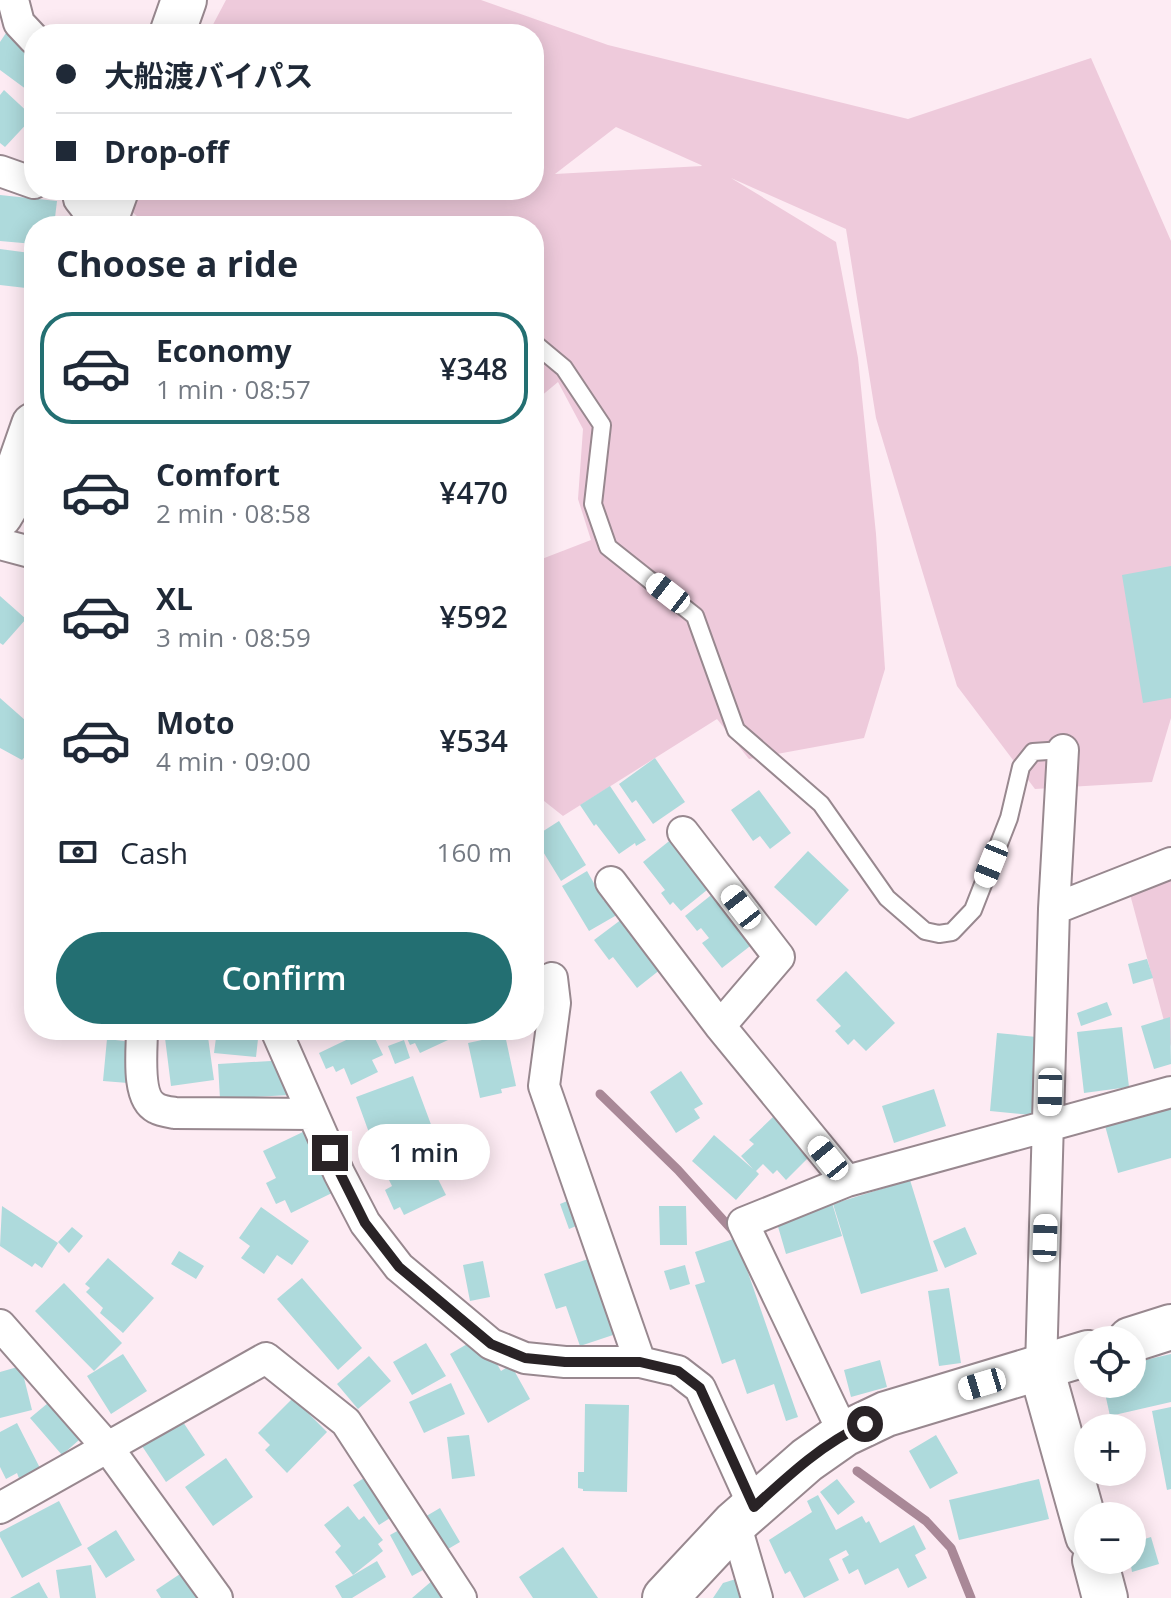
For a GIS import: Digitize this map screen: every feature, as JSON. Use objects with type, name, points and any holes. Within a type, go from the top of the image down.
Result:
[{"type":"main road","points":[[176,24],[184,0]]},
{"type":"main road","points":[[0,515],[24,454]]},
{"type":"main road","points":[[1146,1335],[1171,1327]]},
{"type":"main road","points":[[665,1598],[745,1515],[807,1460],[844,1434],[886,1414],[1074,1357]]},
{"type":"main road","points":[[1041,1368],[1078,1502]]},
{"type":"main road","points":[[1099,1574],[1105,1598]]},
{"type":"street","points":[[13,0],[19,23],[24,28]]},
{"type":"street","points":[[0,171],[24,179]]},
{"type":"street","points":[[0,544],[24,550]]},
{"type":"street","points":[[1041,1368],[1054,909],[1063,750]]},
{"type":"street","points":[[683,832],[779,957],[720,1026]]},
{"type":"street","points":[[1054,909],[1171,863]]},
{"type":"street","points":[[611,882],[720,1026],[847,1181]]},
{"type":"street","points":[[552,978],[555,1003],[544,1086],[640,1362]]},
{"type":"street","points":[[142,1040],[142,1083],[145,1096],[155,1108],[175,1113],[312,1114]]},
{"type":"street","points":[[280,1040],[365,1223],[399,1267],[491,1344],[525,1358],[565,1362],[640,1362],[678,1371],[700,1388],[745,1515],[757,1598]]},
{"type":"street","points":[[844,1434],[743,1223],[847,1181],[1049,1123],[1171,1092]]},
{"type":"street","points":[[0,1325],[108,1448],[217,1598]]},
{"type":"street","points":[[0,1508],[266,1358],[346,1422],[461,1598]]},
{"type":"lane","points":[[544,351],[564,368],[602,425],[593,504],[608,547],[695,616],[736,730],[821,804],[887,898],[925,931],[939,934],[952,932],[973,910],[1009,818],[1021,767],[1033,752],[1063,750]]},
{"type":"shaded area","points":[[226,0],[481,0],[608,45],[908,119],[1091,58],[1171,241],[1171,718],[1152,782],[1035,789],[957,686],[876,418],[846,229],[731,178],[836,242],[858,358],[876,534],[885,669],[864,738],[749,759],[717,719],[563,816],[544,801],[544,558],[591,540],[578,499],[583,429],[558,382],[544,394],[544,216],[137,216],[119,200],[544,200],[544,24],[213,24]],"holes":[[[616,127],[702,166],[555,174]]]},
{"type":"shaded area","points":[[1171,868],[1171,1047],[1127,883]]},
{"type":"building","points":[[6,33],[24,46],[24,88],[0,70],[0,42]]},
{"type":"building","points":[[4,90],[24,109],[24,127],[5,147],[0,143],[0,95]]},
{"type":"building","points":[[0,195],[24,198],[24,200],[57,201],[55,216],[24,216],[24,243],[0,241]]},
{"type":"building","points":[[0,249],[24,252],[24,288],[0,285]]},
{"type":"building","points":[[1171,566],[1171,698],[1143,703],[1122,575]]},
{"type":"building","points":[[0,596],[24,617],[24,621],[3,645],[0,643]]},
{"type":"building","points":[[0,698],[24,719],[24,758],[22,760],[0,748]]},
{"type":"building","points":[[655,758],[685,802],[653,824],[636,800],[632,803],[619,784]]},
{"type":"building","points":[[610,786],[646,840],[636,846],[635,843],[619,854],[580,805]]},
{"type":"building","points":[[759,790],[791,833],[770,849],[760,836],[753,841],[731,810]]},
{"type":"building","points":[[559,821],[586,865],[561,881],[544,853],[544,831]]},
{"type":"building","points":[[673,838],[705,880],[702,883],[707,890],[681,911],[673,902],[670,905],[661,893],[665,890],[643,862]]},
{"type":"building","points":[[808,851],[849,890],[816,926],[774,887]]},
{"type":"building","points":[[587,871],[604,901],[612,896],[622,912],[589,931],[562,886]]},
{"type":"building","points":[[715,892],[754,943],[722,968],[702,943],[709,938],[701,928],[697,931],[685,916]]},
{"type":"building","points":[[622,919],[661,969],[637,988],[613,957],[609,960],[594,940]]},
{"type":"building","points":[[1147,959],[1153,978],[1133,984],[1128,964]]},
{"type":"building","points":[[846,971],[895,1023],[866,1051],[854,1039],[848,1045],[835,1031],[841,1026],[816,1000]]},
{"type":"building","points":[[1107,1002],[1112,1015],[1081,1026],[1077,1013]]},
{"type":"building","points":[[1170,1017],[1171,1064],[1154,1069],[1141,1026]]},
{"type":"building","points":[[1122,1027],[1129,1087],[1084,1093],[1077,1032]]},
{"type":"building","points":[[997,1033],[1047,1038],[1040,1116],[990,1111]]},
{"type":"building","points":[[107,1040],[132,1042],[128,1083],[103,1081]]},
{"type":"building","points":[[165,1040],[208,1040],[214,1080],[171,1086]]},
{"type":"building","points":[[216,1040],[258,1040],[256,1057],[214,1053]]},
{"type":"building","points":[[346,1040],[376,1040],[383,1055],[372,1060],[378,1072],[351,1085],[344,1068],[336,1072],[333,1066],[326,1069],[319,1053]]},
{"type":"building","points":[[404,1040],[410,1058],[395,1064],[388,1046]]},
{"type":"building","points":[[408,1040],[448,1040],[420,1053],[415,1043],[410,1045]]},
{"type":"building","points":[[506,1040],[516,1086],[480,1098],[468,1043]]},
{"type":"building","points":[[288,1060],[290,1095],[220,1099],[218,1064]]},
{"type":"building","points":[[681,1071],[703,1104],[694,1109],[700,1118],[676,1133],[650,1092]]},
{"type":"building","points":[[413,1076],[436,1138],[379,1160],[356,1097]]},
{"type":"building","points":[[934,1089],[946,1126],[894,1143],[882,1106]]},
{"type":"building","points":[[1171,1104],[1171,1158],[1118,1173],[1104,1122]]},
{"type":"building","points":[[773,1117],[811,1155],[786,1180],[777,1170],[773,1174],[763,1164],[756,1171],[759,1174],[736,1200],[692,1161],[714,1135],[753,1169],[741,1156],[754,1144],[749,1140]]},
{"type":"building","points":[[305,1131],[334,1192],[291,1213],[285,1200],[276,1204],[266,1183],[276,1178],[263,1151]]},
{"type":"building","points":[[423,1149],[446,1195],[404,1215],[400,1207],[394,1210],[385,1190],[392,1186],[383,1168]]},
{"type":"building","points":[[910,1180],[938,1271],[861,1294],[833,1204]]},
{"type":"building","points":[[830,1196],[842,1236],[786,1254],[774,1213]]},
{"type":"building","points":[[577,1197],[586,1222],[569,1229],[560,1204]]},
{"type":"building","points":[[2,1206],[58,1243],[42,1268],[35,1263],[32,1267],[0,1246]]},
{"type":"building","points":[[659,1206],[686,1206],[687,1245],[660,1245]]},
{"type":"building","points":[[261,1207],[309,1241],[292,1265],[277,1255],[264,1274],[241,1258],[250,1246],[239,1238]]},
{"type":"building","points":[[72,1227],[83,1236],[69,1253],[58,1242]]},
{"type":"building","points":[[965,1227],[977,1254],[945,1268],[933,1241]]},
{"type":"building","points":[[736,1238],[798,1417],[786,1421],[774,1384],[747,1394],[735,1359],[722,1364],[695,1285],[705,1282],[695,1252]]},
{"type":"building","points":[[179,1251],[204,1266],[196,1279],[171,1264]]},
{"type":"building","points":[[597,1256],[622,1332],[580,1346],[566,1306],[556,1309],[544,1274]]},
{"type":"building","points":[[108,1258],[154,1298],[123,1333],[100,1313],[103,1308],[86,1292],[90,1288],[85,1284]]},
{"type":"building","points":[[483,1261],[490,1297],[470,1301],[463,1265]]},
{"type":"building","points":[[685,1265],[690,1284],[670,1290],[664,1271]]},
{"type":"building","points":[[302,1278],[362,1348],[338,1370],[277,1299]]},
{"type":"building","points":[[64,1283],[122,1343],[94,1371],[35,1311]]},
{"type":"building","points":[[949,1288],[961,1363],[939,1366],[928,1291]]},
{"type":"building","points":[[481,1336],[501,1371],[511,1365],[530,1399],[488,1423],[450,1354]]},
{"type":"building","points":[[426,1343],[446,1376],[412,1395],[393,1362]]},
{"type":"building","points":[[123,1354],[147,1391],[111,1414],[87,1376]]},
{"type":"building","points":[[1171,1354],[1171,1402],[1110,1414],[1106,1398],[1146,1398],[1146,1360]]},
{"type":"building","points":[[369,1356],[391,1381],[358,1409],[337,1384]]},
{"type":"building","points":[[880,1360],[887,1387],[851,1397],[844,1370]]},
{"type":"building","points":[[21,1366],[32,1410],[0,1418],[0,1372]]},
{"type":"building","points":[[451,1383],[465,1414],[424,1433],[409,1402]]},
{"type":"building","points":[[293,1398],[327,1432],[287,1473],[265,1450],[270,1445],[258,1433]]},
{"type":"building","points":[[48,1403],[79,1440],[62,1455],[30,1418]]},
{"type":"building","points":[[585,1404],[629,1405],[627,1492],[583,1491],[578,1488],[578,1472],[584,1472]]},
{"type":"building","points":[[1171,1407],[1171,1489],[1167,1490],[1152,1411]]},
{"type":"building","points":[[177,1413],[205,1455],[166,1482],[138,1440]]},
{"type":"building","points":[[17,1423],[41,1470],[20,1481],[17,1473],[6,1479],[0,1467],[0,1432]]},
{"type":"building","points":[[469,1435],[475,1476],[452,1479],[447,1437]]},
{"type":"building","points":[[936,1435],[958,1473],[930,1489],[909,1451]]},
{"type":"building","points":[[226,1458],[253,1497],[213,1526],[185,1487]]},
{"type":"building","points":[[375,1471],[401,1511],[379,1525],[353,1485]]},
{"type":"building","points":[[837,1479],[855,1502],[838,1515],[820,1492]]},
{"type":"building","points":[[1039,1479],[1049,1519],[959,1540],[949,1500]]},
{"type":"building","points":[[818,1495],[836,1530],[862,1516],[866,1523],[869,1521],[880,1543],[914,1525],[926,1549],[915,1555],[927,1578],[908,1588],[898,1568],[865,1585],[858,1569],[849,1574],[842,1559],[849,1555],[846,1550],[829,1559],[839,1580],[804,1598],[790,1571],[785,1574],[769,1540],[812,1512],[807,1501]]},
{"type":"building","points":[[59,1501],[82,1545],[22,1578],[0,1532]]},
{"type":"building","points":[[348,1506],[359,1520],[364,1516],[383,1540],[378,1544],[383,1551],[353,1575],[335,1552],[341,1546],[324,1525]]},
{"type":"building","points":[[440,1508],[460,1542],[443,1552],[423,1518]]},
{"type":"building","points":[[410,1524],[432,1565],[412,1576],[390,1535]]},
{"type":"building","points":[[116,1530],[135,1560],[106,1578],[87,1548]]},
{"type":"building","points":[[1151,1537],[1159,1564],[1146,1568],[1146,1539]]},
{"type":"building","points":[[563,1547],[598,1598],[533,1598],[519,1577]]},
{"type":"building","points":[[377,1561],[386,1577],[352,1598],[342,1598],[335,1586]]},
{"type":"building","points":[[91,1565],[96,1598],[60,1598],[56,1570]]},
{"type":"building","points":[[183,1572],[201,1598],[161,1598],[156,1590]]},
{"type":"building","points":[[736,1579],[741,1598],[713,1598],[723,1583]]},
{"type":"building","points":[[433,1580],[448,1598],[412,1598]]},
{"type":"building","points":[[39,1582],[48,1598],[10,1598]]},
{"type":"waterway","points":[[600,1094],[678,1170],[734,1232]]},
{"type":"waterway","points":[[857,1471],[926,1521],[951,1548],[971,1598]]},
{"type":"route","points":[[330,1153],[365,1223],[399,1267],[491,1344],[525,1358],[565,1362],[640,1362],[678,1371],[700,1388],[754,1507],[807,1460],[844,1434],[865,1424]]}]
